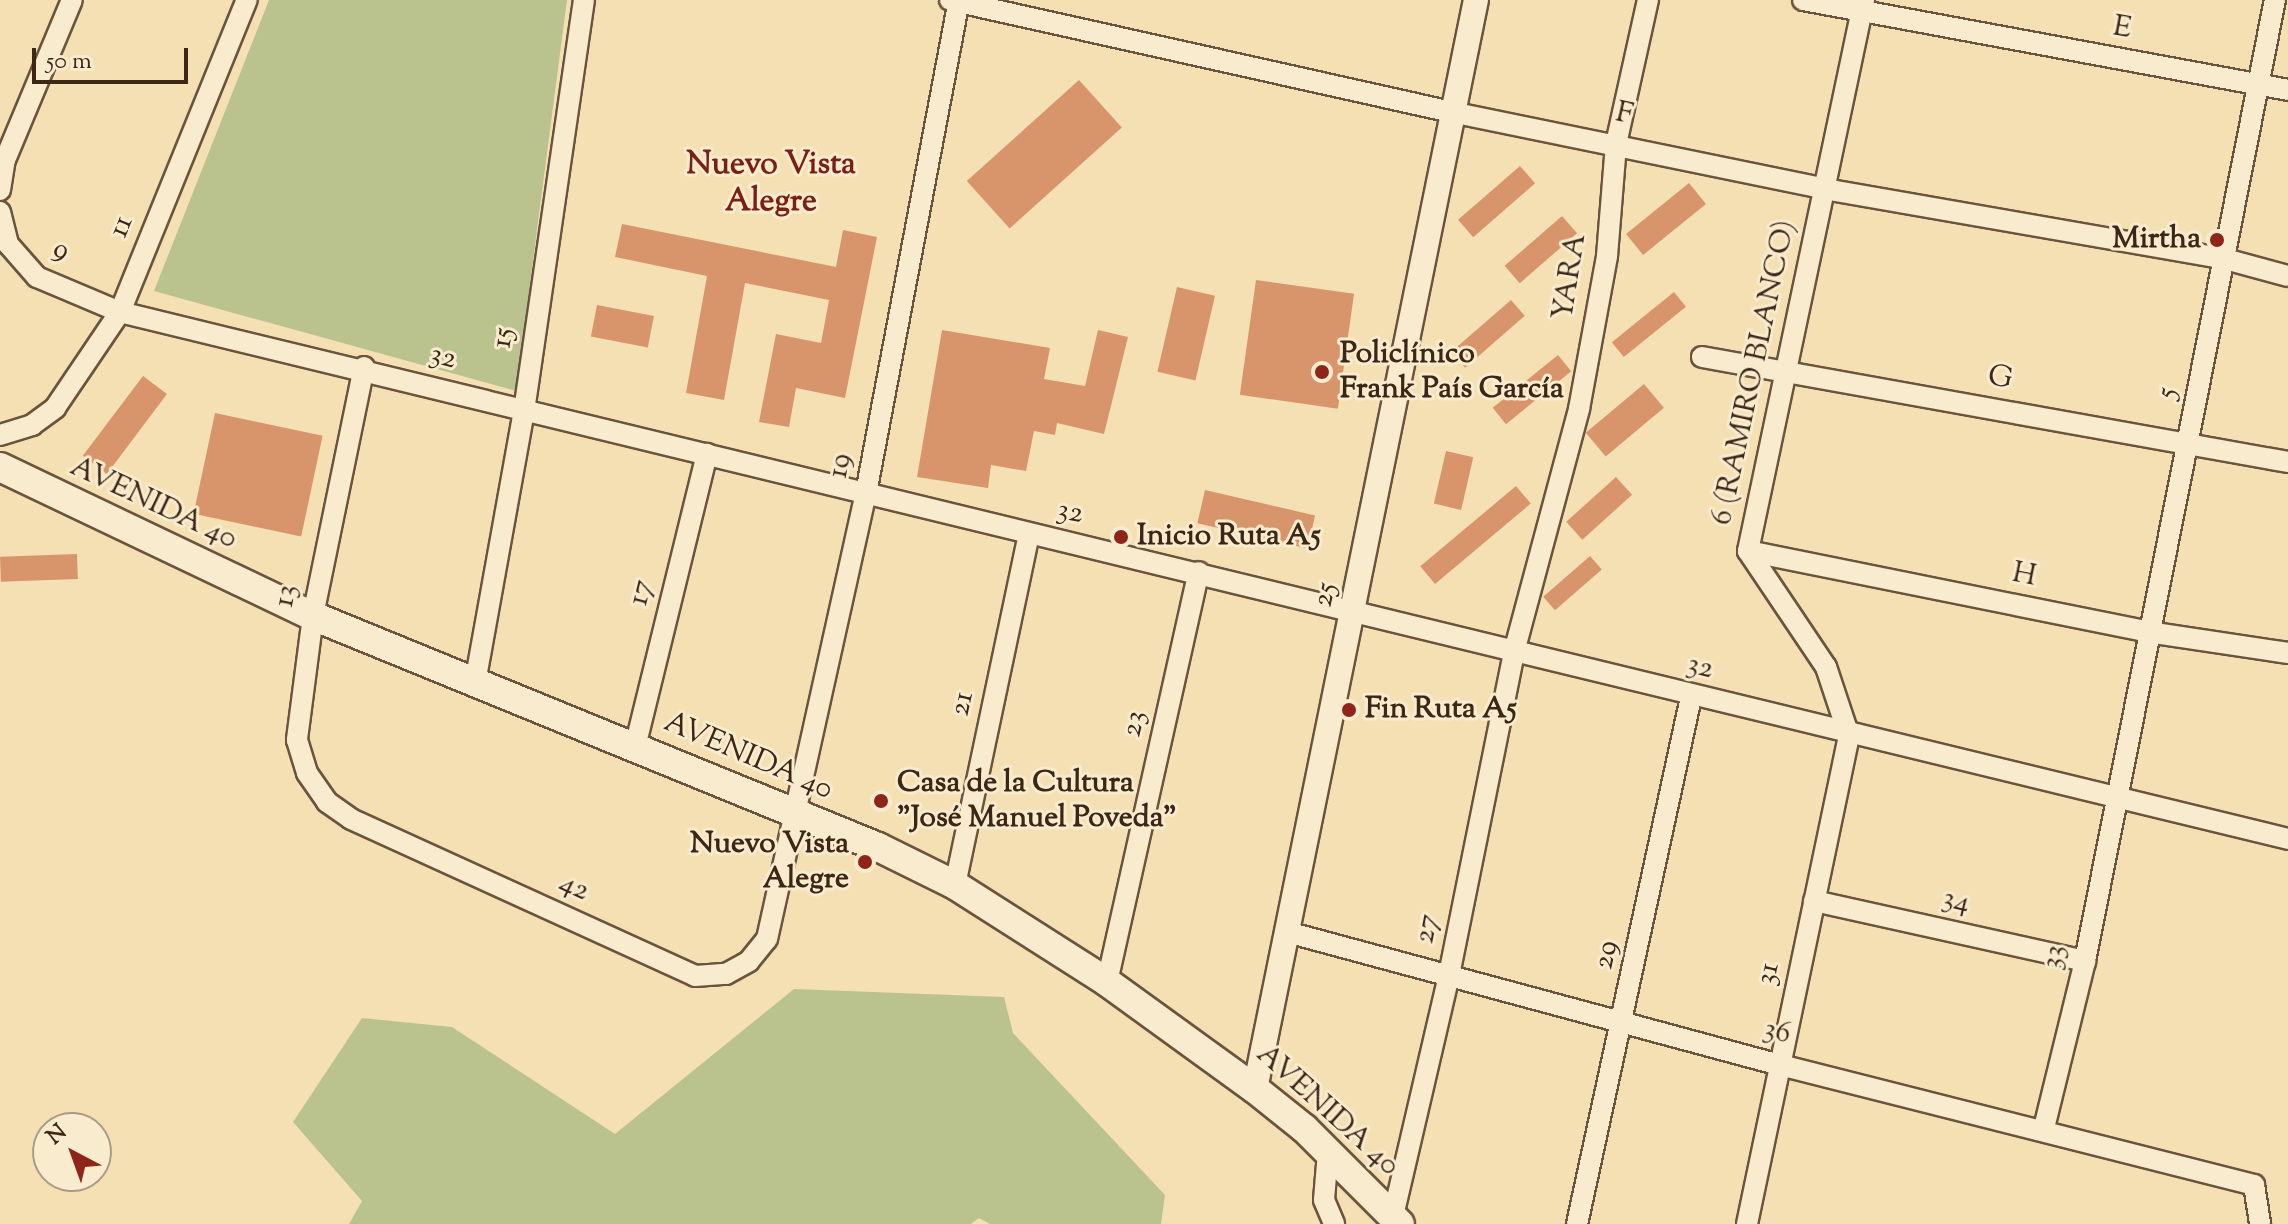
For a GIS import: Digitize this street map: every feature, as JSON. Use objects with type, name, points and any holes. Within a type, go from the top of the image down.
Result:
[{"type":"main road","name":"AVENIDA 40","points":[[0,467],[313,616],[635,747],[955,885],[1107,982],[1255,1089],[1328,1152],[1397,1220]]},
{"type":"street","points":[[0,190],[5,160],[72,0]]},
{"type":"street","name":"11","points":[[0,435],[32,425],[55,408],[120,312],[247,0]]},
{"type":"street","name":"15","points":[[475,683],[524,411],[584,0]]},
{"type":"street","name":"25","points":[[1255,1089],[1356,611],[1476,0]]},
{"type":"street","name":"YARA","points":[[1514,652],[1579,409],[1607,256],[1616,144],[1648,0]]},
{"type":"street","name":"E","points":[[1803,0],[1862,6],[2288,90]]},
{"type":"street","name":"5","points":[[2117,797],[2275,0]]},
{"type":"street","name":"F","points":[[956,1],[1456,113],[1825,189],[2225,259],[2288,276]]},
{"type":"street","name":"19","points":[[767,939],[791,813],[866,493],[956,1]]},
{"type":"street","name":"6 (RAMIRO BLANCO)","points":[[1849,736],[1826,667],[1748,551],[1788,372],[1862,6]]},
{"type":"street","name":"9","points":[[0,212],[8,244],[37,277],[120,312]]},
{"type":"street","name":"32","points":[[120,312],[364,367],[524,411],[1029,535],[1199,572],[1849,736],[2288,839]]},
{"type":"street","name":"G","points":[[1702,357],[2288,462]]},
{"type":"street","name":"13","points":[[351,819],[327,802],[300,757],[297,740],[313,616],[364,367]]},
{"type":"street","name":"17","points":[[635,747],[707,454]]},
{"type":"street","name":"21","points":[[955,885],[1029,535]]},
{"type":"street","name":"H","points":[[1748,551],[2148,632],[2288,653]]},
{"type":"street","name":"23","points":[[1107,982],[1199,572]]},
{"type":"street","name":"27","points":[[1397,1220],[1514,652]]},
{"type":"street","name":"29","points":[[1577,1224],[1623,1023],[1691,697]]},
{"type":"street","name":"31","points":[[1747,1224],[1849,736]]},
{"type":"street","name":"33","points":[[2044,1128],[2085,961],[2117,797]]},
{"type":"street","name":"42","points":[[351,819],[695,976],[726,974],[749,961],[767,939]]},
{"type":"street","name":"34","points":[[1814,901],[2085,961]]},
{"type":"street","name":"36","points":[[1287,932],[1780,1065],[2044,1128],[2254,1185],[2260,1224]]},
{"type":"street","points":[[1328,1152],[1324,1200],[1334,1224]]},
{"type":"green space","points":[[269,0],[567,0],[516,391],[154,291]]},
{"type":"green space","points":[[794,989],[1004,997],[1013,1033],[1165,1195],[1161,1224],[990,1224],[979,1218],[971,1224],[349,1224],[362,1201],[293,1122],[362,1018],[452,1027],[615,1134]]},
{"type":"building","points":[[1079,80],[1122,128],[1010,229],[967,181]]},
{"type":"building","points":[[1520,166],[1535,183],[1473,237],[1458,220]]},
{"type":"building","points":[[1689,183],[1706,204],[1643,255],[1626,234]]},
{"type":"building","points":[[1562,216],[1577,233],[1520,283],[1505,266]]},
{"type":"building","points":[[622,224],[836,267],[843,230],[877,237],[845,398],[796,388],[789,427],[759,422],[776,334],[821,343],[829,300],[745,283],[724,400],[686,393],[707,276],[615,257]]},
{"type":"building","points":[[1256,280],[1354,294],[1338,409],[1240,395]]},
{"type":"building","points":[[1177,287],[1215,296],[1195,381],[1157,372]]},
{"type":"building","points":[[1674,292],[1686,307],[1624,357],[1612,342]]},
{"type":"building","points":[[1511,300],[1525,316],[1465,368],[1451,352]]},
{"type":"building","points":[[597,305],[654,316],[648,347],[591,336]]},
{"type":"building","points":[[942,330],[1050,348],[1044,379],[1085,386],[1098,330],[1128,337],[1104,434],[1057,423],[1055,435],[1034,431],[1026,471],[991,465],[988,488],[917,477]]},
{"type":"building","points":[[1558,355],[1571,371],[1506,424],[1493,408]]},
{"type":"building","points":[[143,376],[167,394],[107,474],[83,456]]},
{"type":"building","points":[[1644,384],[1664,408],[1606,457],[1586,433]]},
{"type":"building","points":[[215,413],[323,436],[301,537],[194,514]]},
{"type":"building","points":[[1446,451],[1473,457],[1461,510],[1434,504]]},
{"type":"building","points":[[1616,477],[1632,495],[1582,540],[1566,522]]},
{"type":"building","points":[[1516,486],[1531,504],[1435,584],[1420,566]]},
{"type":"building","points":[[1205,490],[1315,515],[1307,549],[1197,523]]},
{"type":"building","points":[[77,554],[78,579],[1,582],[0,557]]},
{"type":"building","points":[[1590,556],[1602,570],[1555,610],[1543,597]]},
{"type":"place","name":"Mirtha","points":[[2217,240]]},
{"type":"place","name":"Policlínico Frank País García","points":[[1322,372]]},
{"type":"place","name":"Inicio Ruta A5","points":[[1121,537]]},
{"type":"place","name":"Fin Ruta A5","points":[[1349,710]]},
{"type":"place","name":"Casa de la Cultura \"José Manuel Poveda\"","points":[[881,801]]},
{"type":"place","name":"Nuevo Vista Alegre","points":[[865,862]]},
{"type":"district","name":"Nuevo Vista Alegre","points":[[771,184]]}]
